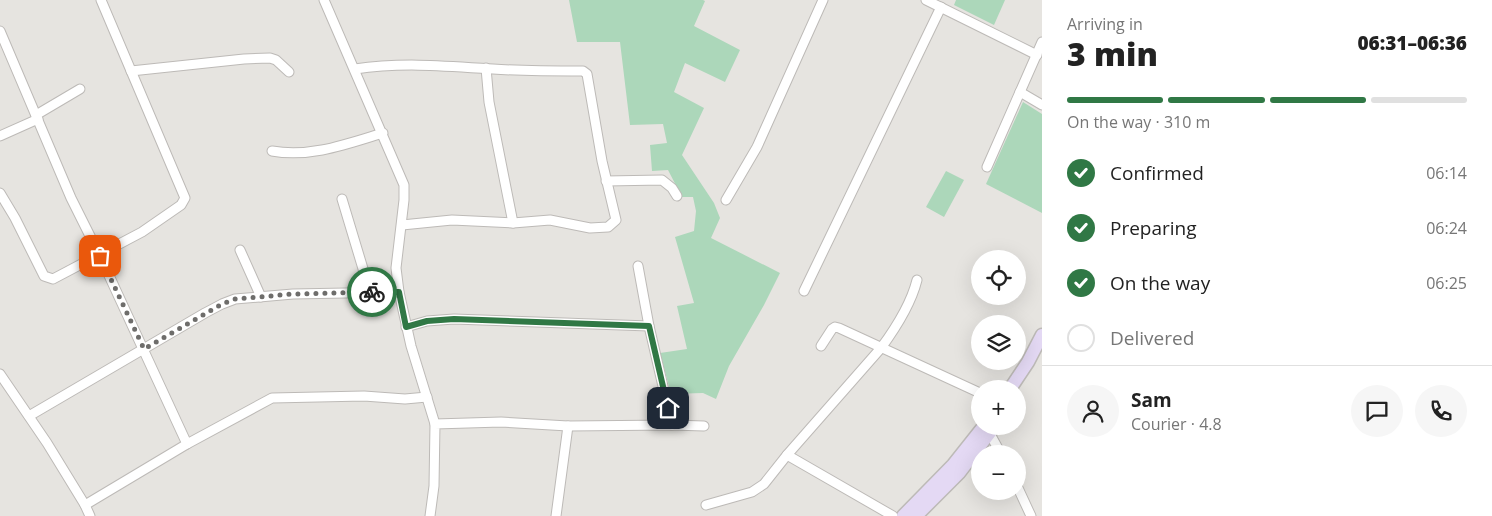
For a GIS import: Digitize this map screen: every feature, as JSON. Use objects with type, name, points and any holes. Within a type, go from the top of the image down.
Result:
[{"type":"main road","points":[[1016,380],[1042,335]]},
{"type":"main road","points":[[1026,380],[1042,353]]},
{"type":"main road","points":[[904,516],[984,435]]},
{"type":"main road","points":[[916,516],[959,473],[986,435]]},
{"type":"street","points":[[0,193],[15,218],[44,276],[49,279],[57,278],[142,232],[182,206],[185,201],[101,0]]},
{"type":"street","points":[[324,0],[383,132],[404,186],[402,225],[396,268],[406,327],[434,424],[434,486],[430,516]]},
{"type":"street","points":[[726,200],[757,147],[823,0]]},
{"type":"street","points":[[926,0],[1037,55]]},
{"type":"street","points":[[804,291],[941,7]]},
{"type":"street","points":[[0,31],[71,198],[144,349],[187,444]]},
{"type":"street","points":[[987,167],[1042,42]]},
{"type":"street","points":[[131,71],[270,58],[276,60],[290,72]]},
{"type":"street","points":[[355,69],[390,65],[582,71],[587,74],[606,181],[616,220],[608,227],[590,228],[550,220],[513,223],[452,220],[402,225]]},
{"type":"street","points":[[486,68],[489,102],[513,223]]},
{"type":"street","points":[[0,136],[37,117],[80,89]]},
{"type":"street","points":[[1020,92],[1042,106]]},
{"type":"street","points":[[272,151],[316,152],[383,132]]},
{"type":"street","points":[[606,181],[662,180],[672,188],[677,196]]},
{"type":"street","points":[[342,199],[370,292]]},
{"type":"street","points":[[240,250],[261,297]]},
{"type":"street","points":[[638,266],[649,326],[672,425]]},
{"type":"street","points":[[706,505],[752,492],[764,484],[881,348],[892,333],[915,288],[917,280]]},
{"type":"street","points":[[29,416],[222,304],[235,299],[293,294],[399,292]]},
{"type":"street","points":[[406,327],[427,321],[454,319],[649,326]]},
{"type":"street","points":[[821,346],[835,327],[971,389]]},
{"type":"street","points":[[0,374],[29,416],[90,516]]},
{"type":"street","points":[[85,505],[187,444],[272,398],[364,396],[405,399],[427,397]]},
{"type":"street","points":[[434,424],[501,422],[568,426],[704,426]]},
{"type":"street","points":[[556,516],[568,426]]},
{"type":"street","points":[[787,455],[894,516]]},
{"type":"street","points":[[1024,500],[1032,516]]},
{"type":"green space","points":[[569,0],[703,0],[705,1],[694,26],[740,50],[725,82],[685,63],[674,92],[704,108],[682,155],[714,203],[720,218],[711,238],[780,273],[729,366],[716,399],[703,393],[671,394],[660,353],[687,349],[677,306],[694,303],[675,237],[694,231],[696,211],[693,197],[682,197],[668,170],[652,171],[650,145],[667,143],[663,124],[630,125],[620,42],[577,42]]},
{"type":"green space","points":[[956,0],[1005,0],[994,25],[954,5]]},
{"type":"green space","points":[[1023,102],[1042,114],[1042,213],[986,184]]},
{"type":"green space","points":[[946,171],[964,180],[944,217],[926,207]]},
{"type":"way so far","points":[[100,256],[144,349],[222,304],[235,299],[293,294],[372,292]]},
{"type":"route","points":[[372,292],[399,292],[406,327],[427,321],[454,319],[649,326],[668,408]]}]
